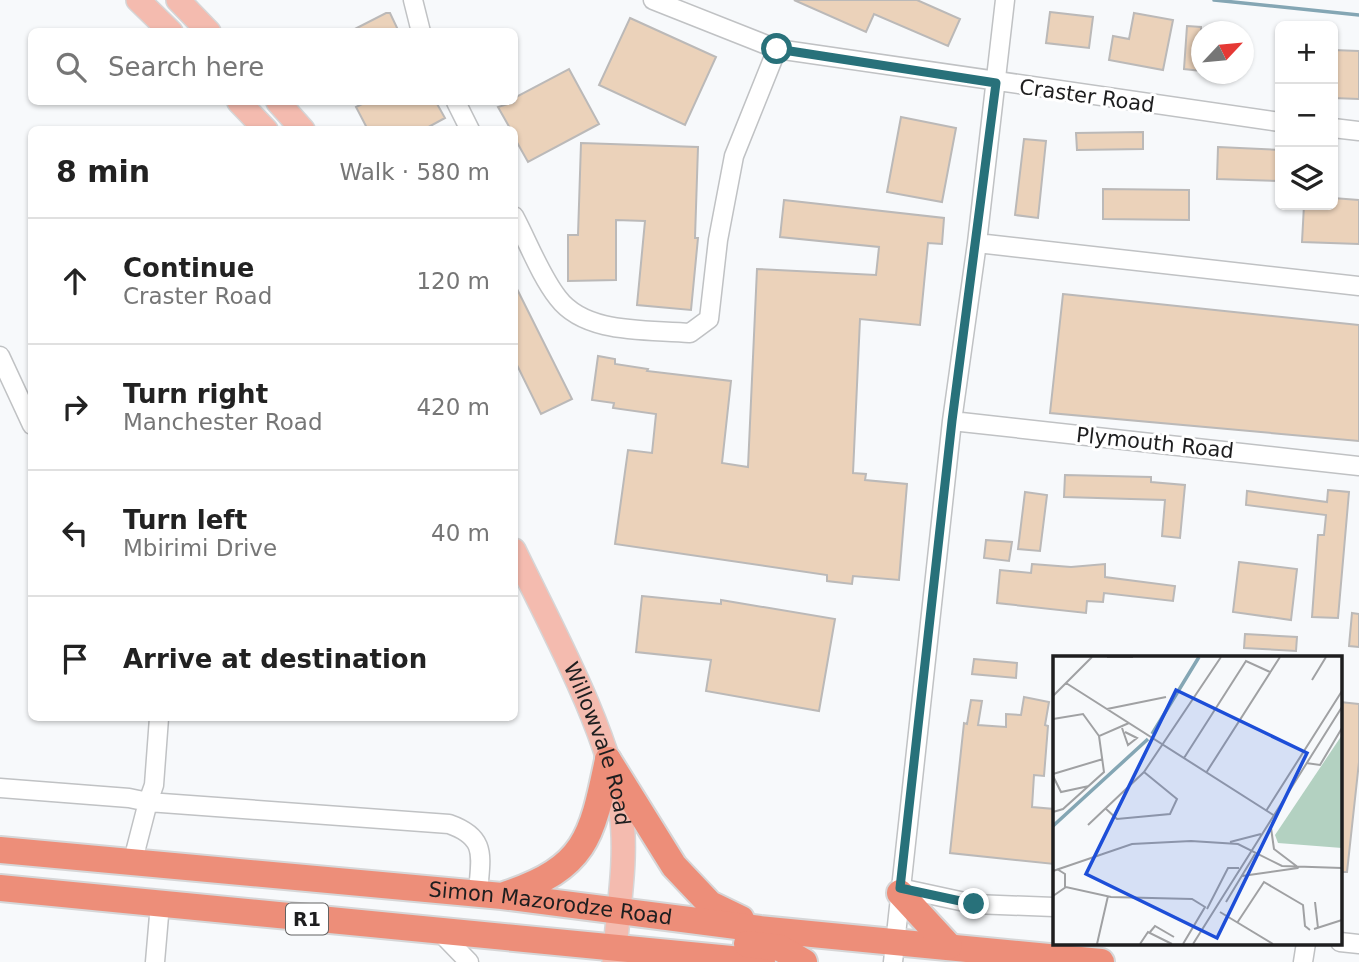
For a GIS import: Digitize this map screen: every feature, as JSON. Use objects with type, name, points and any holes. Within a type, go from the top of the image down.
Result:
[{"type":"highway","points":[[490,895],[544,880],[576,855],[596,816],[608,760]]},
{"type":"highway","points":[[608,760],[674,866],[694,890],[710,904],[760,929]]},
{"type":"highway","name":"Simon Mazorodze Road","points":[[0,850],[490,895],[615,939],[762,962]]},
{"type":"highway","name":"Simon Mazorodze Road","points":[[0,888],[440,932],[615,939],[760,929],[895,951],[1101,962]]},
{"type":"highway","points":[[900,890],[958,954]]},
{"type":"highway","points":[[615,939],[780,948],[804,962]]},
{"type":"main road","points":[[138,0],[167,28]]},
{"type":"main road","points":[[178,0],[205,28]]},
{"type":"main road","points":[[243,105],[262,126]]},
{"type":"main road","points":[[281,105],[299,126]]},
{"type":"main road","name":"Willowvale Road","points":[[518,558],[568,663],[608,760],[622,835],[615,939]]},
{"type":"street","points":[[413,0],[420,28]]},
{"type":"street","name":"Craster Road","points":[[653,0],[777,49],[996,83],[1275,121]]},
{"type":"street","points":[[895,951],[952,421],[977,243],[1005,0]]},
{"type":"street","points":[[518,224],[557,298],[574,314],[598,324],[690,333],[702,327],[709,319],[718,240],[734,156],[777,49]]},
{"type":"street","points":[[458,105],[468,126]]},
{"type":"street","points":[[1338,129],[1359,131]]},
{"type":"street","points":[[977,243],[1359,286]]},
{"type":"street","points":[[0,356],[28,416]]},
{"type":"street","name":"Plymouth Road","points":[[952,421],[1359,466]]},
{"type":"street","points":[[132,864],[154,785],[159,721]]},
{"type":"street","points":[[0,788],[129,797],[148,802],[449,824],[474,836],[481,848],[490,895]]},
{"type":"street","points":[[900,890],[974,904],[1053,907]]},
{"type":"street","points":[[155,962],[160,904]]},
{"type":"street","points":[[440,932],[469,962]]},
{"type":"street","points":[[1303,962],[1306,944]]},
{"type":"building","points":[[794,0],[917,0],[960,19],[948,46],[874,14],[866,32]]},
{"type":"building","points":[[1050,12],[1093,17],[1089,48],[1046,43]]},
{"type":"building","points":[[390,13],[397,28],[357,28]]},
{"type":"building","points":[[1134,13],[1173,20],[1163,70],[1109,60],[1113,36],[1129,39]]},
{"type":"building","points":[[630,18],[716,57],[685,125],[599,85]]},
{"type":"building","points":[[1187,26],[1191,26],[1191,70],[1184,69]]},
{"type":"building","points":[[1338,50],[1359,51],[1359,99],[1338,98]]},
{"type":"building","points":[[569,69],[599,124],[528,162],[518,144],[518,126],[509,126],[498,107],[518,105],[518,96]]},
{"type":"building","points":[[438,105],[445,118],[430,126],[366,126],[356,107]]},
{"type":"building","points":[[901,117],[956,128],[942,202],[887,192]]},
{"type":"building","points":[[1143,132],[1143,149],[1077,150],[1076,133]]},
{"type":"building","points":[[1024,139],[1046,141],[1038,218],[1015,215]]},
{"type":"building","points":[[581,143],[698,147],[695,238],[698,238],[691,310],[637,305],[645,221],[616,220],[616,280],[568,281],[568,235],[578,235]]},
{"type":"building","points":[[1218,147],[1275,150],[1275,181],[1217,179]]},
{"type":"building","points":[[1103,189],[1189,190],[1189,220],[1103,219]]},
{"type":"building","points":[[1338,198],[1359,200],[1359,244],[1302,242],[1304,210],[1338,210]]},
{"type":"building","points":[[784,200],[944,218],[942,244],[928,243],[920,325],[860,319],[853,473],[866,474],[865,480],[907,484],[899,580],[853,576],[852,584],[827,581],[827,575],[615,544],[628,450],[652,453],[656,414],[613,408],[614,403],[592,400],[598,356],[615,359],[615,364],[648,369],[647,371],[731,381],[722,463],[748,467],[757,269],[876,275],[879,247],[780,237]]},
{"type":"building","points":[[518,291],[572,399],[541,414],[518,367]]},
{"type":"building","points":[[1063,294],[1359,325],[1359,441],[1050,413]]},
{"type":"building","points":[[1065,475],[1151,477],[1151,482],[1185,485],[1180,538],[1162,536],[1165,500],[1064,497]]},
{"type":"building","points":[[1328,490],[1349,492],[1338,618],[1312,617],[1318,535],[1324,535],[1326,515],[1246,505],[1247,491],[1327,502]]},
{"type":"building","points":[[1025,492],[1047,495],[1040,551],[1018,549]]},
{"type":"building","points":[[986,540],[1012,542],[1009,561],[984,558]]},
{"type":"building","points":[[1239,562],[1297,569],[1291,620],[1233,612]]},
{"type":"building","points":[[1032,564],[1071,567],[1105,564],[1105,577],[1175,586],[1173,601],[1104,593],[1103,602],[1087,601],[1086,613],[997,603],[1000,570],[1031,573]]},
{"type":"building","points":[[642,596],[721,604],[721,600],[835,619],[819,711],[706,691],[711,660],[636,652]]},
{"type":"building","points":[[1352,613],[1359,614],[1359,647],[1349,646]]},
{"type":"building","points":[[1245,634],[1297,637],[1296,651],[1244,648]]},
{"type":"building","points":[[974,659],[1017,663],[1016,678],[972,674]]},
{"type":"building","points":[[1024,697],[1049,702],[1045,725],[1048,726],[1044,776],[1034,775],[1032,807],[1053,809],[1053,864],[950,853],[964,723],[967,724],[971,700],[982,701],[978,725],[1006,727],[1006,714],[1021,715]]},
{"type":"building","points":[[1342,702],[1359,704],[1359,762],[1347,872],[1342,872]]},
{"type":"waterway","points":[[1214,0],[1359,15]]},
{"type":"route","points":[[777,49],[996,83],[952,421],[900,888],[974,904]]}]
